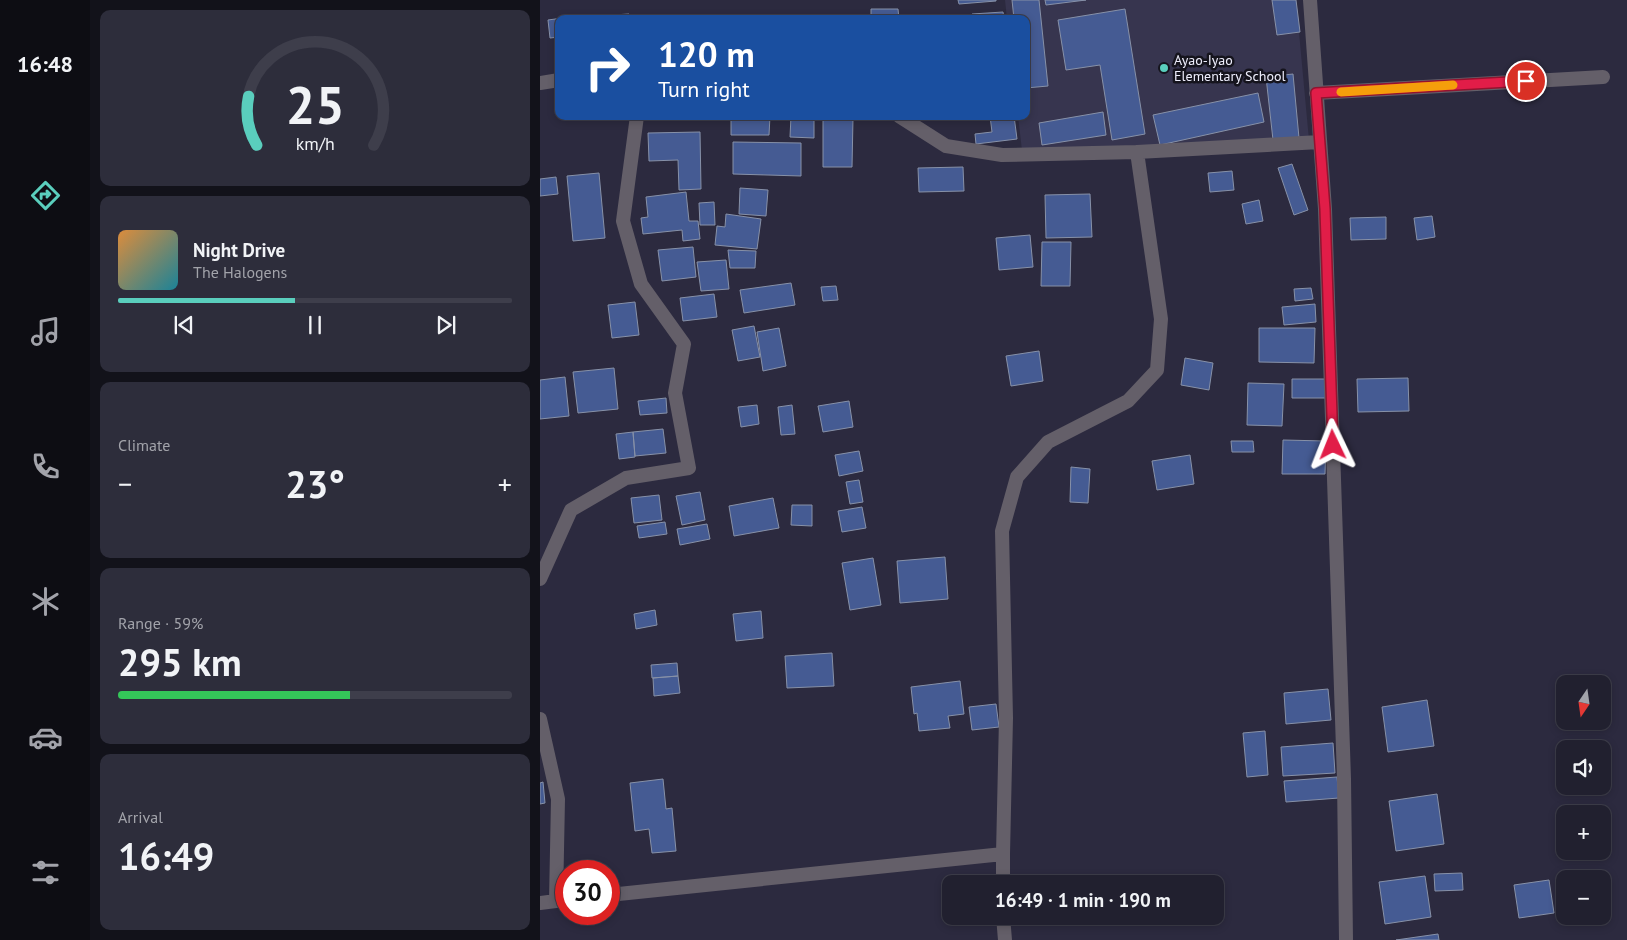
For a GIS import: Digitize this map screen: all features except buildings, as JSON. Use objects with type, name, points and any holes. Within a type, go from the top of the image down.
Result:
[{"type":"street","points":[[1310,0],[1325,209],[1344,769],[1346,940]]},
{"type":"street","points":[[1316,93],[1603,77]]},
{"type":"street","points":[[540,83],[555,81]]},
{"type":"street","points":[[540,579],[571,510],[626,478],[688,468],[674,393],[684,344],[641,284],[623,221],[636,120]]},
{"type":"street","points":[[906,120],[946,146],[1002,155],[1137,152],[1320,142]]},
{"type":"street","points":[[1003,875],[1006,718],[1002,531],[1017,477],[1048,442],[1128,401],[1157,370],[1161,319],[1137,152]]},
{"type":"street","points":[[540,719],[558,799],[560,860]]},
{"type":"street","points":[[620,894],[1003,854]]},
{"type":"street","points":[[540,903],[555,901]]},
{"type":"street","points":[[1004,925],[1005,940]]},
{"type":"shaded area","name":"Ayao-Iyao Elementary School","points":[[1005,0],[1296,0],[1309,140],[1023,159],[1018,120],[1030,120],[1030,15],[1007,15]]},
{"type":"slow traffic","points":[[1341,92],[1453,85]]},
{"type":"place","name":"Ayao-Iyao Elementary School","points":[[1164,68]]},
{"type":"route","points":[[1333,445],[1325,209],[1316,93],[1526,81]]}]
